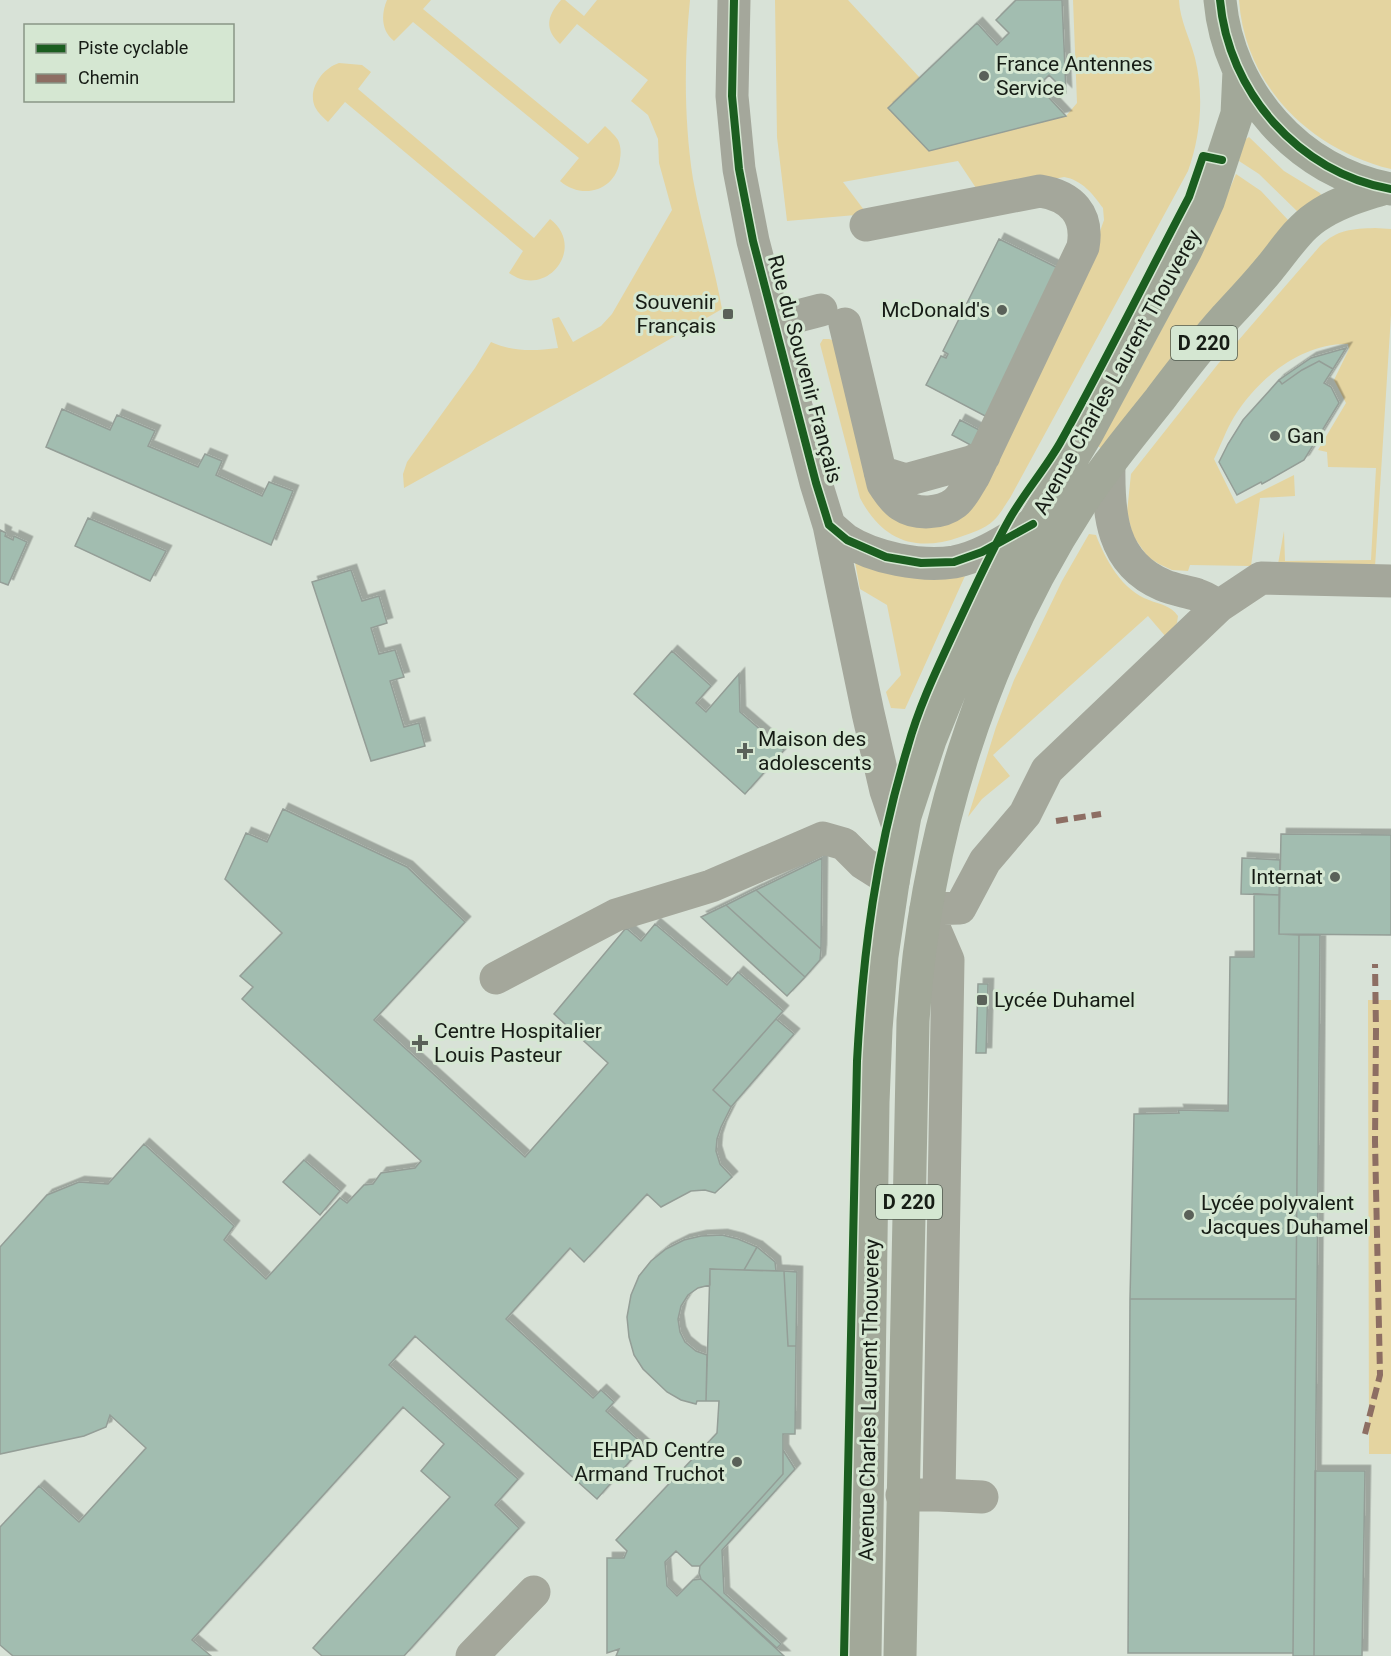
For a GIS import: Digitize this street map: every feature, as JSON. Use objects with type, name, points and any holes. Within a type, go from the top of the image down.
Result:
[{"type":"main road","points":[[1220,0],[1224,32],[1239,71],[1256,102],[1278,129],[1305,152],[1335,171],[1388,189]]},
{"type":"main road","name":"Avenue Charles Laurent Thouverey","points":[[865,1656],[876,1029],[882,956],[905,816],[930,740],[958,671],[991,601],[1033,524],[1088,432],[1186,250],[1209,202],[1237,114],[1239,71]]},
{"type":"main road","name":"Avenue Charles Laurent Thouverey","points":[[900,1656],[913,1021],[917,965],[926,909],[954,784],[980,703],[1014,624],[1082,501],[1209,336],[1303,228],[1317,216],[1346,201],[1388,189]]},
{"type":"street","name":"Rue du Souvenir Français","points":[[734,0],[732,96],[739,169],[753,241],[829,525],[886,791],[901,835]]},
{"type":"street","points":[[775,322],[833,317],[883,484],[900,505],[920,511],[939,510],[956,503],[984,456],[1083,247],[1083,224],[1078,211],[1063,198],[1040,191],[866,225]]},
{"type":"street","points":[[1109,464],[1109,511],[1124,554],[1130,563],[1163,586],[1199,595],[1219,606]]},
{"type":"street","points":[[829,525],[847,540],[886,557],[921,563],[954,562],[982,552],[1033,524]]},
{"type":"street","points":[[939,1495],[948,960],[926,909],[960,908],[985,861],[1025,814],[1047,770],[1219,606],[1261,578],[1391,581]]},
{"type":"street","points":[[496,978],[615,915],[711,886],[823,838],[844,844],[864,863],[893,882]]},
{"type":"street","points":[[902,1495],[982,1497]]},
{"type":"street","points":[[472,1656],[534,1592]]},
{"type":"shaded area","points":[[387,0],[431,0],[423,9],[588,144],[605,126],[617,138],[620,147],[618,170],[613,178],[606,185],[588,191],[569,187],[560,181],[579,158],[413,22],[394,41],[383,22]]},
{"type":"shaded area","points":[[561,0],[565,0],[584,16],[597,0],[690,0],[686,90],[690,157],[696,195],[722,309],[404,488],[403,474],[407,462],[475,368],[491,342],[507,348],[524,350],[558,348],[552,319],[559,317],[573,342],[601,326],[612,314],[672,210],[659,163],[658,139],[648,115],[631,101],[648,80],[577,24],[560,44],[551,33],[549,22]]},
{"type":"shaded area","points":[[775,0],[848,0],[920,78],[889,108],[929,151],[1066,116],[1077,103],[1073,0],[1179,0],[1200,86],[1200,115],[1196,143],[1188,171],[1010,498],[993,521],[960,537],[944,542],[914,543],[889,533],[869,512],[860,498],[820,344],[823,339],[838,342],[870,467],[926,524],[1099,234],[1104,220],[1103,208],[1082,184],[1064,177],[980,194],[958,161],[843,182],[867,214],[787,221],[777,137]]},
{"type":"shaded area","points":[[1239,0],[1391,0],[1391,169],[1361,160],[1334,146],[1309,129],[1287,109],[1268,86],[1254,60],[1244,31]]},
{"type":"shaded area","points":[[339,63],[362,65],[371,72],[358,89],[534,238],[550,219],[560,230],[565,243],[558,267],[537,280],[523,280],[509,273],[523,251],[345,102],[328,122],[315,107],[313,93],[322,74]]},
{"type":"shaded area","points":[[1249,137],[1284,171],[1321,195],[1300,214],[1259,174],[1239,161],[1243,141]]},
{"type":"shaded area","points":[[1236,174],[1261,191],[1289,221],[1104,451],[1098,446],[1188,278]]},
{"type":"shaded area","points":[[1375,228],[1391,229],[1391,315],[1375,567],[1278,564],[1284,531],[1285,561],[1371,560],[1376,468],[1328,467],[1327,452],[1318,450],[1346,403],[1334,380],[1349,349],[1348,344],[1331,345],[1297,357],[1268,377],[1255,389],[1234,417],[1214,459],[1236,504],[1294,475],[1295,496],[1260,498],[1251,566],[1190,565],[1188,571],[1172,570],[1148,557],[1133,536],[1127,512],[1131,474],[1218,364],[1320,246],[1339,233]]},
{"type":"shaded area","points":[[1089,534],[1096,535],[1110,564],[1123,582],[1139,595],[1172,610],[1178,616],[1177,623],[1166,637],[1148,616],[993,755],[1010,776],[982,799],[968,817],[996,727],[1014,680],[1062,581]]},
{"type":"shaded area","points":[[855,562],[923,578],[965,576],[905,709],[891,708],[886,692],[901,675],[887,605],[860,589]]},
{"type":"shaded area","points":[[1368,1000],[1391,1000],[1391,1454],[1369,1454]]},
{"type":"building","name":"France Antennes Service","points":[[1016,0],[1062,0],[1066,92],[1049,75],[1038,86],[1066,116],[929,151],[888,108],[977,23],[997,45],[1009,33],[996,20]]},
{"type":"building","name":"McDonald's","points":[[999,239],[1060,269],[987,417],[926,385],[941,356],[946,358],[948,354],[943,351]]},
{"type":"building","points":[[1346,348],[1333,369],[1319,361],[1282,384],[1279,380],[1311,358]]},
{"type":"building","points":[[1319,361],[1333,369],[1324,383],[1331,387],[1339,403],[1304,460],[1262,484],[1261,482],[1237,495],[1219,462],[1228,444],[1243,420],[1279,380],[1282,384]]},
{"type":"building","points":[[62,409],[110,430],[117,415],[155,431],[148,446],[198,467],[205,454],[222,461],[216,475],[262,496],[269,482],[293,491],[271,545],[46,447]]},
{"type":"building","points":[[960,420],[985,433],[976,448],[952,435]]},
{"type":"building","points":[[88,518],[166,551],[150,581],[75,546]]},
{"type":"building","points":[[0,530],[13,540],[14,536],[27,542],[8,585],[0,582]]},
{"type":"building","points":[[351,570],[362,601],[379,596],[387,623],[371,628],[379,654],[395,650],[404,677],[390,681],[404,727],[419,723],[425,746],[371,761],[312,582]]},
{"type":"building","points":[[672,651],[711,686],[696,703],[706,712],[739,674],[740,712],[784,750],[745,794],[634,694]]},
{"type":"building","points":[[283,809],[407,867],[465,922],[374,1020],[525,1157],[608,1063],[554,1014],[626,928],[641,941],[655,924],[727,985],[738,972],[783,1011],[713,1090],[731,1107],[721,1127],[716,1151],[720,1164],[732,1177],[715,1193],[705,1190],[691,1191],[661,1207],[647,1194],[584,1262],[570,1248],[506,1319],[593,1398],[601,1390],[614,1402],[606,1411],[644,1445],[597,1499],[415,1336],[389,1365],[518,1479],[495,1505],[519,1528],[404,1656],[322,1656],[313,1648],[450,1497],[421,1471],[444,1444],[403,1407],[192,1640],[211,1656],[13,1656],[0,1645],[0,1527],[39,1486],[79,1522],[146,1448],[110,1415],[106,1427],[84,1436],[0,1454],[0,1247],[47,1195],[79,1182],[108,1184],[144,1144],[234,1226],[224,1240],[266,1279],[340,1198],[347,1203],[364,1185],[373,1184],[381,1173],[415,1168],[421,1161],[242,999],[253,987],[240,976],[282,933],[225,879],[246,833],[267,842]]},
{"type":"building","name":"Internat","points":[[1281,834],[1391,835],[1391,935],[1279,934]]},
{"type":"building","points":[[822,858],[821,949],[756,890]]},
{"type":"building","points":[[1242,858],[1280,860],[1279,895],[1241,894]]},
{"type":"building","points":[[756,890],[821,949],[820,960],[805,977],[726,905]]},
{"type":"building","points":[[1254,894],[1279,895],[1279,934],[1299,935],[1296,1299],[1130,1299],[1134,1114],[1179,1113],[1178,1110],[1228,1111],[1230,957],[1254,957]]},
{"type":"building","points":[[726,905],[805,977],[787,996],[701,917]]},
{"type":"building","points":[[1299,935],[1320,935],[1314,1656],[1293,1656]]},
{"type":"building","points":[[978,984],[988,984],[986,1053],[976,1053]]},
{"type":"building","points":[[776,1019],[794,1034],[731,1107],[713,1090]]},
{"type":"building","points":[[304,1160],[340,1191],[320,1215],[283,1182]]},
{"type":"building","points":[[722,1235],[757,1247],[744,1270],[710,1269],[710,1285],[698,1288],[688,1295],[681,1306],[678,1319],[680,1332],[685,1342],[696,1351],[707,1355],[706,1401],[697,1401],[696,1404],[681,1400],[667,1392],[643,1369],[634,1355],[627,1317],[631,1295],[639,1276],[651,1261],[666,1249],[684,1240]]},
{"type":"building","points":[[757,1247],[775,1262],[776,1271],[744,1270]]},
{"type":"building","name":"EHPAD Centre Armand Truchot","points":[[710,1269],[784,1271],[788,1346],[796,1346],[795,1434],[783,1434],[783,1474],[700,1566],[692,1566],[676,1551],[665,1562],[667,1586],[677,1596],[693,1580],[701,1579],[784,1656],[616,1656],[619,1649],[607,1653],[607,1558],[624,1558],[627,1551],[616,1540],[717,1433],[719,1401],[706,1401]]},
{"type":"building","points":[[784,1271],[797,1272],[796,1346],[788,1346]]},
{"type":"building","points":[[1130,1299],[1296,1299],[1293,1653],[1128,1653]]},
{"type":"building","points":[[783,1450],[795,1469],[722,1550],[724,1593],[781,1644],[777,1648],[701,1579],[699,1573],[700,1566],[783,1474]]},
{"type":"building","points":[[1315,1471],[1365,1471],[1362,1656],[1314,1656]]},
{"type":"marked path","points":[[1056,821],[1101,814]]},
{"type":"marked path","points":[[1365,1434],[1380,1375],[1375,1141],[1375,964]]},
{"type":"cycle path","points":[[734,0],[732,96],[739,169],[753,241],[829,525],[847,540],[886,557],[921,563],[954,562],[982,552],[1033,524]]},
{"type":"cycle path","points":[[1220,0],[1226,34],[1237,66],[1253,96],[1274,123],[1299,146],[1327,166],[1358,180],[1391,189]]},
{"type":"cycle path","points":[[844,1656],[857,1061],[867,941],[887,824],[912,731],[923,702],[995,546],[1016,508],[1060,443],[1093,382],[1189,197],[1203,156],[1222,160]]},
{"type":"place","name":"France Antennes Service","points":[[984,76]]},
{"type":"place","name":"McDonald's","points":[[1002,310]]},
{"type":"place","name":"Souvenir Français","points":[[728,314]]},
{"type":"place","name":"Gan","points":[[1275,436]]},
{"type":"place","name":"Maison des adolescents","points":[[745,751]]},
{"type":"place","name":"Internat","points":[[1335,877]]},
{"type":"place","name":"Lycée Duhamel","points":[[982,1000]]},
{"type":"place","name":"Centre Hospitalier Louis Pasteur","points":[[420,1043]]},
{"type":"place","name":"Lycée polyvalent Jacques Duhamel","points":[[1189,1215]]},
{"type":"place","name":"EHPAD Centre Armand Truchot","points":[[737,1462]]}]
